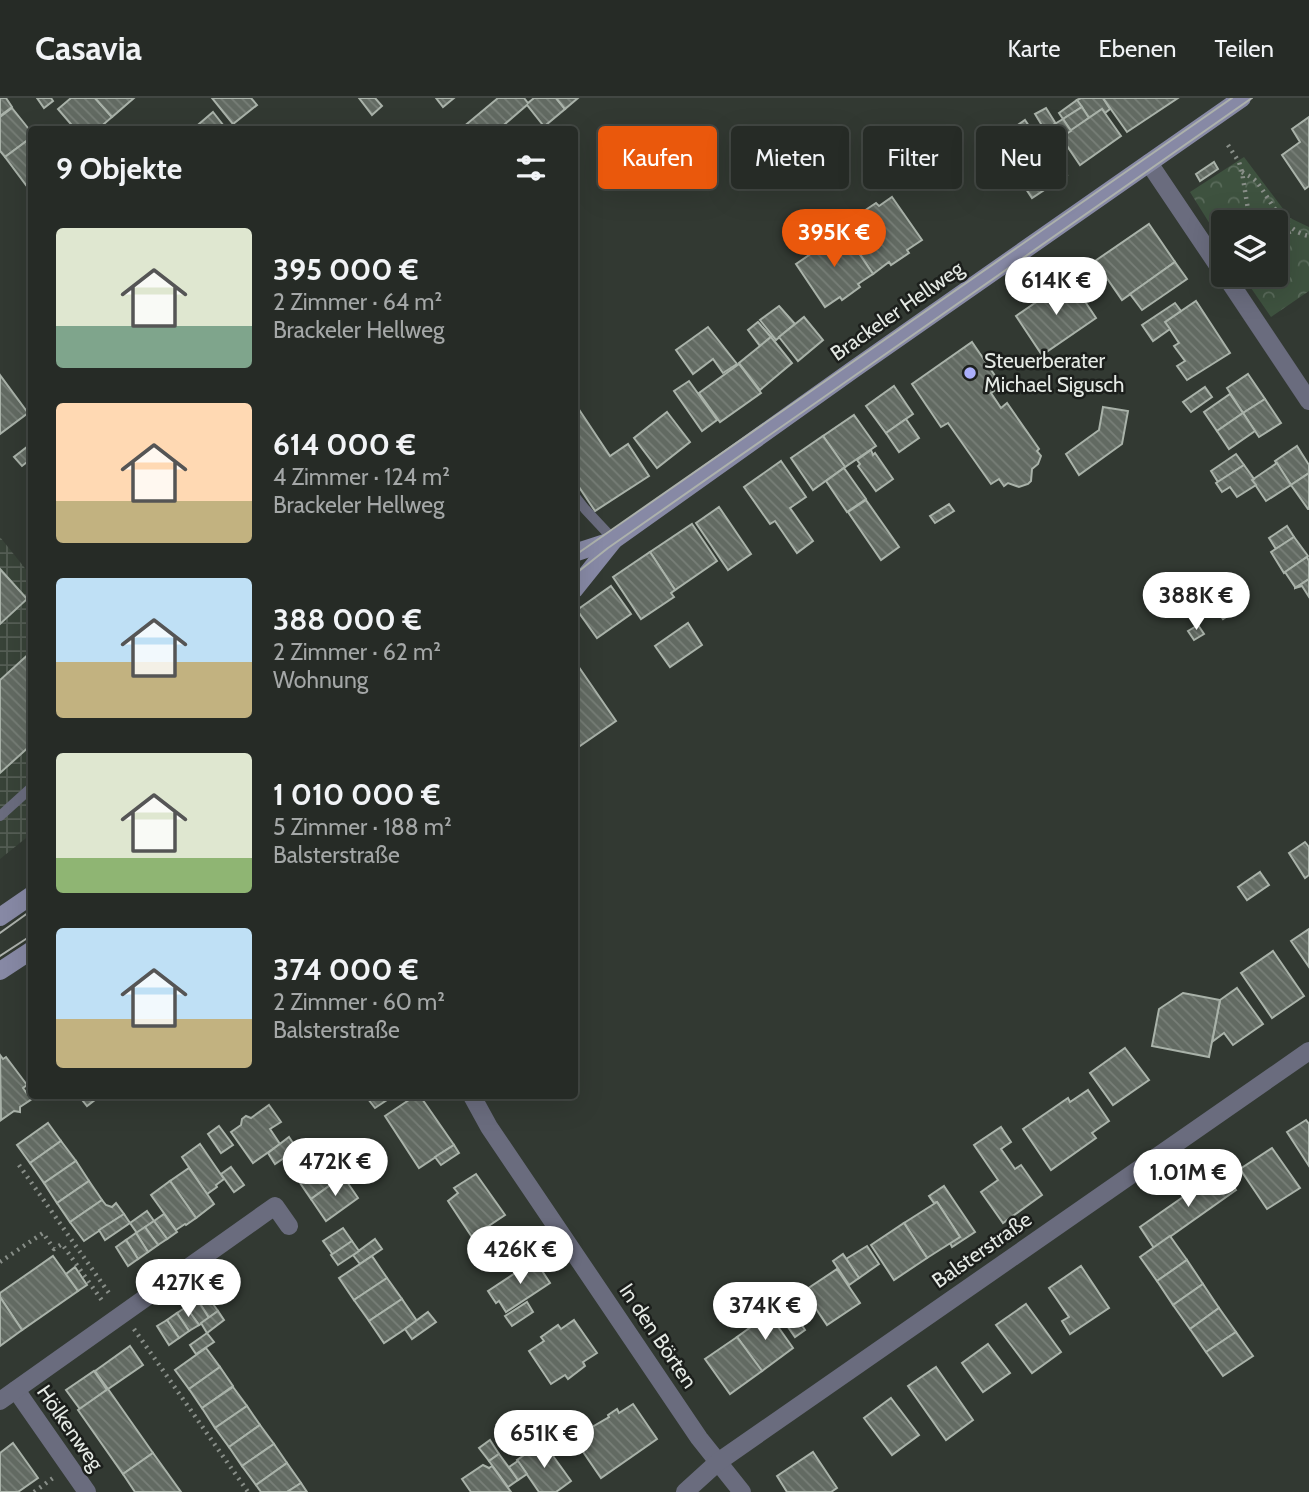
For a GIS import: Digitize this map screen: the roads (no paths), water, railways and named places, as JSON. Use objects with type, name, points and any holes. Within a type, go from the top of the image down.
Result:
[{"type":"main road","name":"Brackeler Hellweg","points":[[578,585],[614,540],[1242,98]]},
{"type":"main road","name":"Brackeler Hellweg","points":[[578,552],[614,540]]},
{"type":"main road","points":[[0,917],[28,898]]},
{"type":"main road","points":[[0,971],[28,953]]},
{"type":"street","points":[[1149,163],[1211,255]]},
{"type":"street","points":[[1233,287],[1309,401]]},
{"type":"street","name":"Balsterstraße","points":[[685,1492],[718,1462],[1309,1051]]},
{"type":"street","name":"In den Börten","points":[[474,1099],[489,1127],[684,1415],[742,1492]]},
{"type":"street","points":[[0,1401],[275,1206],[289,1226]]},
{"type":"street","name":"Hölkenweg","points":[[16,1390],[87,1492]]},
{"type":"lane","points":[[578,500],[614,540]]},
{"type":"lane","points":[[0,816],[28,791]]},
{"type":"tram line","points":[[578,553],[1232,98]]},
{"type":"tram line","points":[[578,572],[608,548],[1252,98]]},
{"type":"tram line","points":[[0,933],[28,913]]},
{"type":"tram line","points":[[0,956],[28,938]]},
{"type":"place","name":"Steuerberater Michael Sigusch","points":[[970,373]]}]
